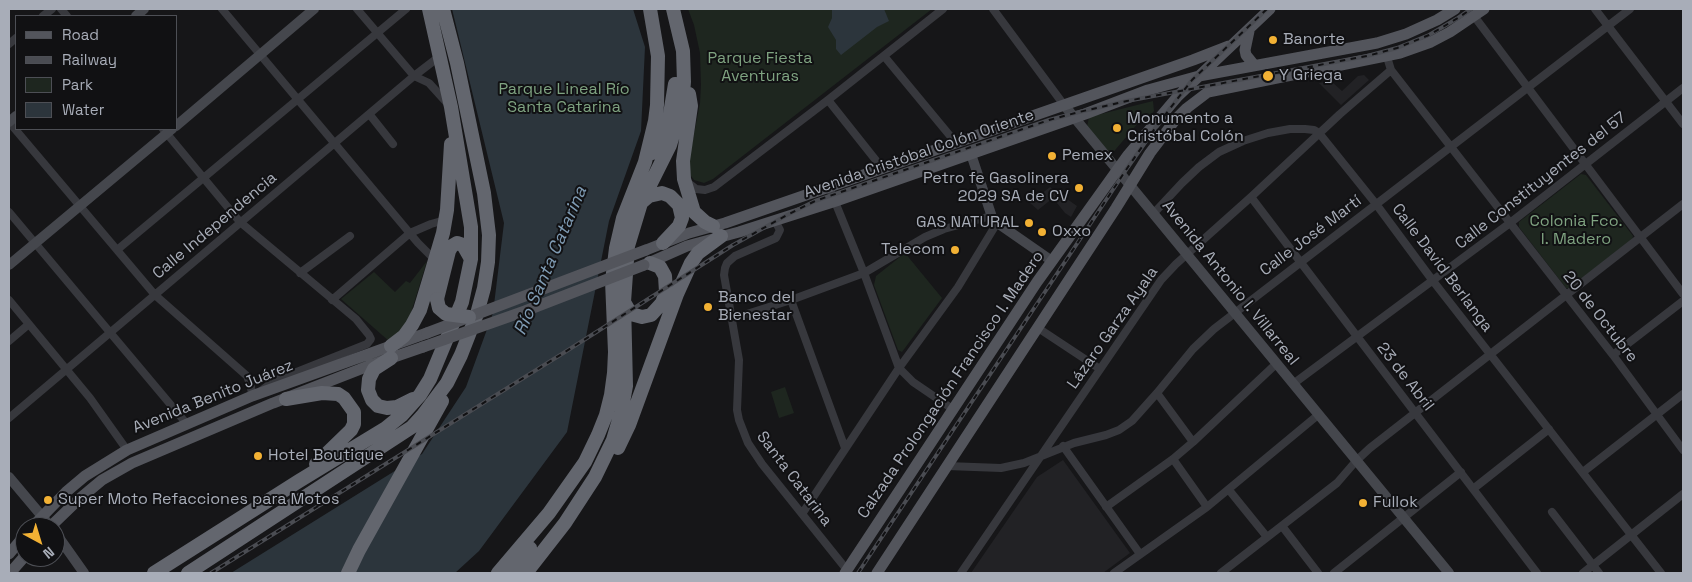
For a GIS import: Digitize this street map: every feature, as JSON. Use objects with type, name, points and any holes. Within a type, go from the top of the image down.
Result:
[{"type":"highway","points":[[154,573],[386,428],[402,415],[420,395],[430,379],[462,302],[471,259],[471,227],[451,107],[429,9]]},
{"type":"highway","points":[[348,573],[440,407],[447,384],[471,332],[481,301],[488,262],[489,235],[484,193],[457,63],[443,9]]},
{"type":"highway","points":[[498,573],[549,512],[585,462],[608,408],[615,352],[612,297],[616,248],[624,218],[646,162],[655,121],[658,88],[656,41],[650,9]]},
{"type":"highway","points":[[646,162],[659,143],[670,114],[673,98],[677,50],[673,9]]},
{"type":"highway","points":[[526,573],[576,507],[602,465],[622,413],[626,386],[624,302],[628,246],[641,203],[673,138],[682,105],[684,82],[682,44],[673,9]]},
{"type":"highway","points":[[576,507],[596,487],[616,453],[629,425],[691,263],[698,252],[717,231],[694,212],[684,179],[683,161],[691,106],[684,82]]},
{"type":"highway","points":[[420,395],[392,408],[378,406],[372,400],[368,390],[369,379],[374,369],[404,336],[420,310],[435,260],[449,193],[453,123]]},
{"type":"highway","points":[[641,203],[649,196],[662,194],[670,196],[679,205],[682,213],[681,222],[677,230],[663,243]]},
{"type":"highway","points":[[468,318],[446,314],[439,308],[437,299],[449,251],[452,246],[458,243],[463,245],[471,259]]},
{"type":"highway","points":[[624,302],[632,314],[642,317],[651,315],[662,303],[666,292],[665,276],[660,267],[646,259]]},
{"type":"highway","points":[[188,573],[400,436],[424,415],[447,384]]},
{"type":"highway","points":[[286,399],[322,393],[338,394],[344,398],[354,412],[354,424],[351,430],[299,481]]},
{"type":"highway","points":[[511,573],[529,548],[549,512]]},
{"type":"main road","name":"Calzada Prolongación Francisco I. Madero","points":[[846,572],[1052,261],[1116,170],[1178,96],[1270,9]]},
{"type":"main road","name":"Avenida Cristóbal Colón Oriente","points":[[646,259],[663,243],[775,221],[1074,118],[1148,90],[1199,76],[1377,43],[1406,34],[1437,20],[1455,9]]},
{"type":"main road","points":[[878,573],[1158,141],[1176,118],[1208,92],[1387,57],[1437,38],[1484,9]]},
{"type":"main road","points":[[1251,28],[1245,43],[1245,50],[1254,65]]},
{"type":"main road","points":[[1377,43],[1400,53]]},
{"type":"main road","name":"Avenida Cristóbal Colón Oriente","points":[[646,259],[687,246],[717,231],[882,168],[1235,44]]},
{"type":"main road","name":"Avenida Benito Juárez","points":[[60,517],[102,480],[132,463],[286,399],[427,334],[521,299],[646,259]]},
{"type":"main road","name":"Avenida Benito Juárez","points":[[41,516],[85,476],[126,450],[186,423],[256,395],[391,352],[423,347],[525,311],[646,259]]},
{"type":"main road","points":[[246,414],[256,395]]},
{"type":"street","points":[[178,124],[314,9]]},
{"type":"street","points":[[357,9],[414,76],[429,83],[451,107]]},
{"type":"street","points":[[117,250],[406,9]]},
{"type":"street","points":[[684,179],[696,189],[705,190],[714,187],[943,9]]},
{"type":"street","name":"Avenida Antonio I. Villarreal","points":[[993,9],[1064,105],[1116,170],[1188,254],[1276,364],[1449,573]]},
{"type":"street","points":[[1595,9],[1683,124]]},
{"type":"street","name":"Calle José Martí","points":[[947,466],[1001,468],[1024,464],[1064,446],[1119,430],[1132,421],[1200,341],[1235,312],[1630,9]]},
{"type":"street","points":[[224,10],[410,233],[435,260]]},
{"type":"street","points":[[1474,16],[1683,294]]},
{"type":"street","name":"Calle Independencia","points":[[9,418],[240,222],[440,56]]},
{"type":"street","points":[[884,56],[956,142]]},
{"type":"street","name":"20 de Octubre","points":[[1387,57],[1391,70],[1613,355],[1683,450]]},
{"type":"street","name":"Lázaro Garza Ayala","points":[[961,573],[1153,290],[1167,273],[1252,197],[1319,133],[1391,70]]},
{"type":"street","name":"Calle Constituyentes del 57","points":[[1293,384],[1510,223],[1683,88]]},
{"type":"street","points":[[828,100],[882,168]]},
{"type":"street","points":[[370,115],[393,144]]},
{"type":"street","points":[[1154,213],[1193,172],[1219,152],[1243,141],[1282,130],[1305,128],[1319,133]]},
{"type":"street","points":[[9,265],[80,206],[167,130],[240,222],[366,329],[370,339],[367,344],[274,381],[266,385],[256,395],[247,376],[155,295],[80,206],[16,130]]},
{"type":"street","name":"Calle David Berlanga","points":[[1319,133],[1661,573]]},
{"type":"street","points":[[971,154],[994,220],[1052,261]]},
{"type":"street","points":[[830,187],[899,368],[913,382],[954,410]]},
{"type":"street","name":"23 de Abril","points":[[1252,197],[1537,573]]},
{"type":"street","points":[[1221,573],[1337,482],[1356,461],[1416,413],[1642,238],[1683,204]]},
{"type":"street","points":[[9,212],[186,423]]},
{"type":"street","points":[[332,300],[410,233],[444,220]]},
{"type":"street","points":[[731,319],[791,300],[864,273],[925,237],[944,229],[994,220]]},
{"type":"street","points":[[802,514],[899,368],[958,287],[994,220]]},
{"type":"street","name":"Santa Catarina","points":[[775,221],[780,230],[776,238],[735,256],[727,263],[724,275],[739,360],[737,410],[742,432],[762,464],[846,572]]},
{"type":"street","points":[[300,273],[350,236]]},
{"type":"street","points":[[9,300],[90,398],[126,450]]},
{"type":"street","points":[[791,300],[845,448]]},
{"type":"street","points":[[1613,355],[1683,301]]},
{"type":"street","points":[[9,341],[29,324]]},
{"type":"street","points":[[1038,328],[1100,370]]},
{"type":"street","points":[[1106,507],[1194,442],[1276,364]]},
{"type":"street","points":[[1157,393],[1194,442]]},
{"type":"street","points":[[1583,472],[1683,394]]},
{"type":"street","points":[[1115,573],[1229,490],[1318,415]]},
{"type":"street","points":[[1473,489],[1549,429]]},
{"type":"street","points":[[1064,446],[1140,554]]},
{"type":"street","points":[[1173,459],[1207,507]]},
{"type":"street","points":[[1334,573],[1461,472]]},
{"type":"street","points":[[9,477],[41,516]]},
{"type":"street","points":[[1229,490],[1267,537]]},
{"type":"street","points":[[1583,573],[1683,494]]},
{"type":"street","points":[[1552,512],[1599,573]]},
{"type":"street","points":[[1282,526],[1318,573]]},
{"type":"street","points":[[65,546],[84,573]]},
{"type":"shaded area","points":[[1364,75],[1369,80],[1341,105],[1319,83],[1331,81],[1342,91],[1358,76]]},
{"type":"shaded area","points":[[1050,187],[1077,206],[1071,217],[1065,213],[1053,198],[1038,210],[1030,203]]},
{"type":"shaded area","points":[[1063,460],[1130,553],[1103,573],[971,573],[1037,477]]},
{"type":"green space","name":"Parque Fiesta Aventuras","points":[[688,9],[932,9],[713,179],[704,183],[694,180],[688,165],[700,103],[701,85],[700,53],[694,25]]},
{"type":"green space","points":[[1153,101],[1154,111],[1151,115],[1139,122],[1110,156],[1087,127],[1089,117]]},
{"type":"green space","name":"Colonia Fco. I. Madero","points":[[1581,174],[1586,175],[1633,236],[1632,242],[1572,289],[1566,288],[1519,227],[1519,222]]},
{"type":"green space","points":[[905,253],[942,298],[902,352],[898,350],[874,285],[876,276]]},
{"type":"green space","points":[[427,261],[410,316],[404,329],[390,342],[341,299],[374,272],[395,292],[406,281],[410,283]]},
{"type":"green space","points":[[785,387],[794,413],[779,418],[771,392]]},
{"type":"water","name":"Río Santa Catarina","points":[[452,9],[633,9],[645,47],[641,131],[609,221],[567,432],[479,551],[455,573],[231,573],[422,454],[466,387],[493,313],[504,223]]},
{"type":"water","points":[[832,9],[884,9],[889,21],[877,27],[841,55],[836,49],[836,40],[828,27],[832,18]]},
{"type":"railway","points":[[858,573],[1158,124],[1192,80],[1267,9]]},
{"type":"railway","points":[[211,573],[733,245],[815,201],[1049,120],[1079,112],[1127,101],[1367,56],[1397,48],[1429,35],[1471,9]]},
{"type":"place","name":"Banorte","points":[[1273,40]]},
{"type":"place","name":"Y Griega","points":[[1268,76]]},
{"type":"place","name":"Monumento a Cristóbal Colón","points":[[1117,128]]},
{"type":"place","name":"Pemex","points":[[1052,156]]},
{"type":"place","name":"Petro fe Gasolinera 2029 SA de CV","points":[[1079,188]]},
{"type":"place","name":"GAS NATURAL","points":[[1029,223]]},
{"type":"place","name":"Oxxo","points":[[1042,232]]},
{"type":"place","name":"Telecom","points":[[955,250]]},
{"type":"place","name":"Banco del Bienestar","points":[[708,307]]},
{"type":"place","name":"Hotel Boutique","points":[[258,456]]},
{"type":"place","name":"Super Moto Refacciones para Motos","points":[[48,500]]},
{"type":"place","name":"Fullok","points":[[1363,503]]},
{"type":"park label","name":"Parque Lineal Río Santa Catarina","points":[[564,99]]}]
